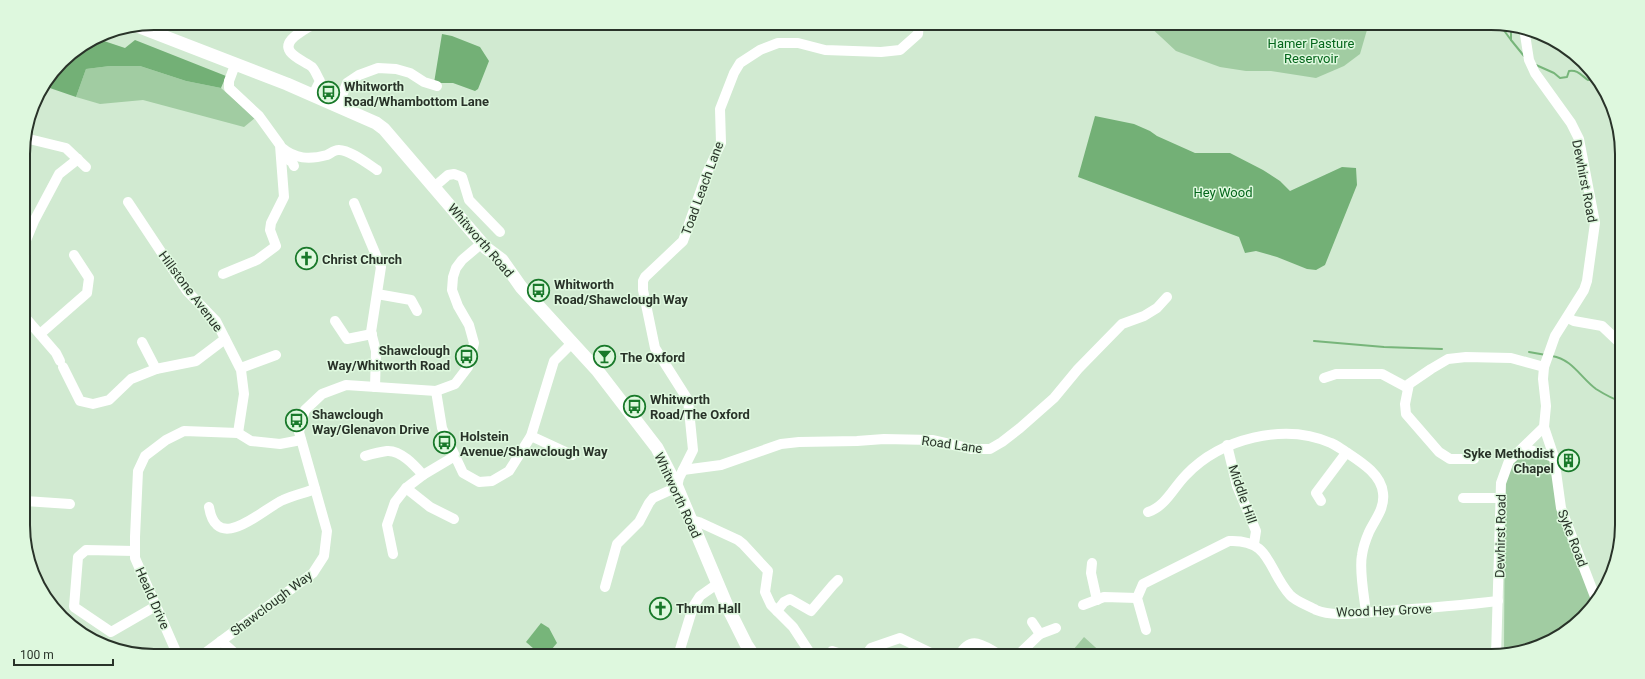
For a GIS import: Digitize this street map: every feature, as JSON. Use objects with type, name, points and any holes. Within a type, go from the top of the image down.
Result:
[{"type":"main road","name":"Whitworth Road","points":[[147,30],[287,84],[376,123],[384,129],[482,243],[502,260],[521,287],[574,342],[657,448],[677,487],[717,584],[749,649]]},
{"type":"street","points":[[303,30],[291,40],[289,50],[293,56],[313,68],[320,80],[313,95]]},
{"type":"street","name":"Toad Leach Lane","points":[[677,487],[683,470],[693,450],[688,400],[655,348],[643,290],[643,281],[645,277],[683,241],[707,173],[721,144],[720,109],[734,73],[740,63],[760,50],[778,43],[798,43],[825,50],[845,52],[881,52],[900,50],[918,34],[918,30]]},
{"type":"street","name":"Dewhirst Road","points":[[1496,649],[1501,483],[1509,461],[1544,427],[1546,406],[1543,379],[1547,359],[1556,336],[1584,290],[1587,281],[1595,223],[1579,139],[1572,123],[1550,96],[1535,73],[1529,60],[1525,35]]},
{"type":"street","points":[[223,274],[257,260],[276,246],[270,230],[273,216],[283,200],[280,144],[259,116],[229,88],[229,80],[235,65]]},
{"type":"street","points":[[338,106],[347,83],[359,75],[378,68],[396,69],[410,73],[424,82],[437,86]]},
{"type":"street","points":[[31,139],[66,148],[86,167]]},
{"type":"street","points":[[281,151],[304,158],[315,158],[339,150],[355,155],[377,170]]},
{"type":"street","points":[[281,151],[294,166]]},
{"type":"street","points":[[30,230],[59,174],[78,159]]},
{"type":"street","points":[[434,187],[448,176],[454,174],[462,177],[469,200],[500,232]]},
{"type":"street","name":"Hillstone Avenue","points":[[128,202],[187,291],[216,321],[241,368],[244,394],[238,433]]},
{"type":"street","points":[[354,203],[381,267],[372,334],[376,351],[375,387]]},
{"type":"street","name":"Shawclough Way","points":[[210,649],[313,573],[324,556],[327,531],[299,432],[305,410],[322,394],[346,385],[436,391],[455,384],[468,367],[474,343],[469,325],[458,306],[452,290],[453,277],[456,268],[462,260],[482,243]]},
{"type":"street","points":[[40,334],[87,293],[89,278],[74,256]]},
{"type":"street","points":[[377,294],[411,300],[417,311]]},
{"type":"street","name":"Road Lane","points":[[683,470],[721,465],[781,444],[799,442],[849,442],[884,439],[932,440],[972,449],[990,449],[1014,432],[1054,398],[1078,369],[1122,324],[1144,316],[1157,308],[1167,297]]},
{"type":"street","points":[[1568,318],[1574,321],[1602,326],[1615,338]]},
{"type":"street","points":[[335,321],[347,339],[372,334]]},
{"type":"street","points":[[30,326],[40,334],[56,353],[80,401],[93,404],[109,400],[131,379],[156,369],[196,361],[225,339]]},
{"type":"street","points":[[142,342],[156,369]]},
{"type":"street","points":[[436,391],[442,428],[463,473],[479,482],[492,481],[509,471],[531,436],[554,360],[574,342]]},
{"type":"street","points":[[241,368],[276,355]]},
{"type":"street","points":[[1474,459],[1450,459],[1439,452],[1406,414],[1405,404],[1409,384],[1431,369],[1448,360],[1466,357],[1547,359]]},
{"type":"street","points":[[1324,378],[1336,374],[1382,374],[1408,388]]},
{"type":"street","name":"Syke Road","points":[[1544,427],[1554,457],[1561,508],[1594,594]]},
{"type":"street","name":"Heald Drive","points":[[175,649],[135,558],[134,537],[138,471],[145,456],[166,440],[184,431],[238,433]]},
{"type":"street","points":[[238,433],[251,441],[280,444],[301,440]]},
{"type":"street","points":[[1148,512],[1158,509],[1186,474],[1208,456],[1227,445],[1268,435],[1300,435],[1331,443],[1358,459],[1374,474],[1380,483],[1383,492],[1384,505],[1369,532],[1362,556],[1366,612]]},
{"type":"street","points":[[531,436],[572,455]]},
{"type":"street","name":"Middle Hill","points":[[1227,445],[1238,486],[1256,531],[1254,544]]},
{"type":"street","points":[[1523,448],[1554,457]]},
{"type":"street","points":[[365,456],[389,451],[404,457],[413,463],[423,475]]},
{"type":"street","points":[[1321,501],[1316,493],[1346,453]]},
{"type":"street","points":[[393,554],[387,525],[395,502],[406,488],[423,475],[455,456]]},
{"type":"street","points":[[605,587],[617,544],[639,522],[653,498],[677,487]]},
{"type":"street","points":[[406,488],[430,506],[454,519]]},
{"type":"street","points":[[209,507],[214,524],[219,528],[234,528],[247,522],[283,500],[315,489]]},
{"type":"street","points":[[1463,498],[1501,498]]},
{"type":"street","points":[[30,501],[70,504]]},
{"type":"street","points":[[691,520],[699,522],[743,544],[768,571],[765,592],[771,605],[792,627],[807,649]]},
{"type":"street","points":[[1146,630],[1137,598],[1143,584],[1229,541],[1242,540],[1254,544]]},
{"type":"street","name":"Wood Hey Grove","points":[[1254,544],[1264,552],[1280,582],[1291,596],[1318,610],[1336,613],[1366,612],[1432,608],[1498,601]]},
{"type":"street","points":[[135,551],[86,550],[78,557],[74,607],[111,632],[156,606]]},
{"type":"street","points":[[1092,563],[1091,573],[1098,600]]},
{"type":"street","points":[[777,611],[784,602],[790,599],[811,611],[838,580]]},
{"type":"street","points":[[680,649],[693,607],[700,596],[717,584]]},
{"type":"street","points":[[1083,606],[1104,597],[1137,598]]},
{"type":"street","points":[[1032,622],[1040,634]]},
{"type":"street","points":[[1024,649],[1040,634],[1056,628]]},
{"type":"street","points":[[870,649],[900,638],[923,649]]},
{"type":"street","points":[[221,641],[230,649]]},
{"type":"street","points":[[962,649],[972,643],[984,644],[992,649]]},
{"type":"green space","name":"Hamer Pasture Reservoir","points":[[1154,30],[1367,30],[1360,54],[1344,66],[1316,78],[1271,71],[1246,71],[1220,67],[1176,51]]},
{"type":"green space","points":[[442,34],[452,36],[480,47],[489,61],[478,89],[475,91],[453,83],[434,83]]},
{"type":"green space","points":[[135,40],[226,76],[221,88],[186,81],[140,66],[110,66],[86,69],[76,97],[49,88],[66,66],[85,51],[103,41],[125,48]]},
{"type":"green space","points":[[110,66],[140,66],[186,81],[221,88],[255,118],[244,127],[143,100],[100,104],[76,97],[86,69]]},
{"type":"green space","name":"Hey Wood","points":[[1095,116],[1134,124],[1195,153],[1230,153],[1263,170],[1280,181],[1290,191],[1342,167],[1356,168],[1357,185],[1325,265],[1316,270],[1307,269],[1277,257],[1256,251],[1245,253],[1239,237],[1078,177]]},
{"type":"green space","points":[[1529,453],[1545,456],[1550,462],[1592,596],[1579,613],[1553,632],[1539,640],[1515,647],[1504,648],[1505,485],[1512,465],[1523,455]]},
{"type":"green space","points":[[1084,637],[1097,649],[1074,649]]},
{"type":"shaded area","points":[[541,623],[549,628],[557,643],[552,649],[534,649],[526,642]]},
{"type":"waterway","points":[[1504,31],[1511,40]]},
{"type":"waterway","points":[[1511,32],[1511,40],[1524,56]]},
{"type":"waterway","points":[[1536,65],[1554,73],[1560,78],[1567,77],[1569,71],[1572,71],[1577,72],[1588,80],[1590,80]]},
{"type":"waterway","points":[[1314,341],[1384,347],[1442,349]]},
{"type":"waterway","points":[[1529,352],[1546,355]]},
{"type":"waterway","points":[[1552,356],[1571,365],[1596,389],[1615,399]]},
{"type":"place","name":"Whitworth Road/Whambottom Lane","points":[[329,93]]},
{"type":"place","name":"Christ Church","points":[[306,259]]},
{"type":"place","name":"Whitworth Road/Shawclough Way","points":[[539,291]]},
{"type":"place","name":"Shawclough Way/Whitworth Road","points":[[466,357]]},
{"type":"place","name":"The Oxford","points":[[604,357]]},
{"type":"place","name":"Whitworth Road/The Oxford","points":[[634,406]]},
{"type":"place","name":"Shawclough Way/Glenavon Drive","points":[[296,421]]},
{"type":"place","name":"Holstein Avenue/Shawclough Way","points":[[444,443]]},
{"type":"place","name":"Syke Methodist Chapel","points":[[1569,460]]},
{"type":"place","name":"Thrum Hall","points":[[661,608]]}]
